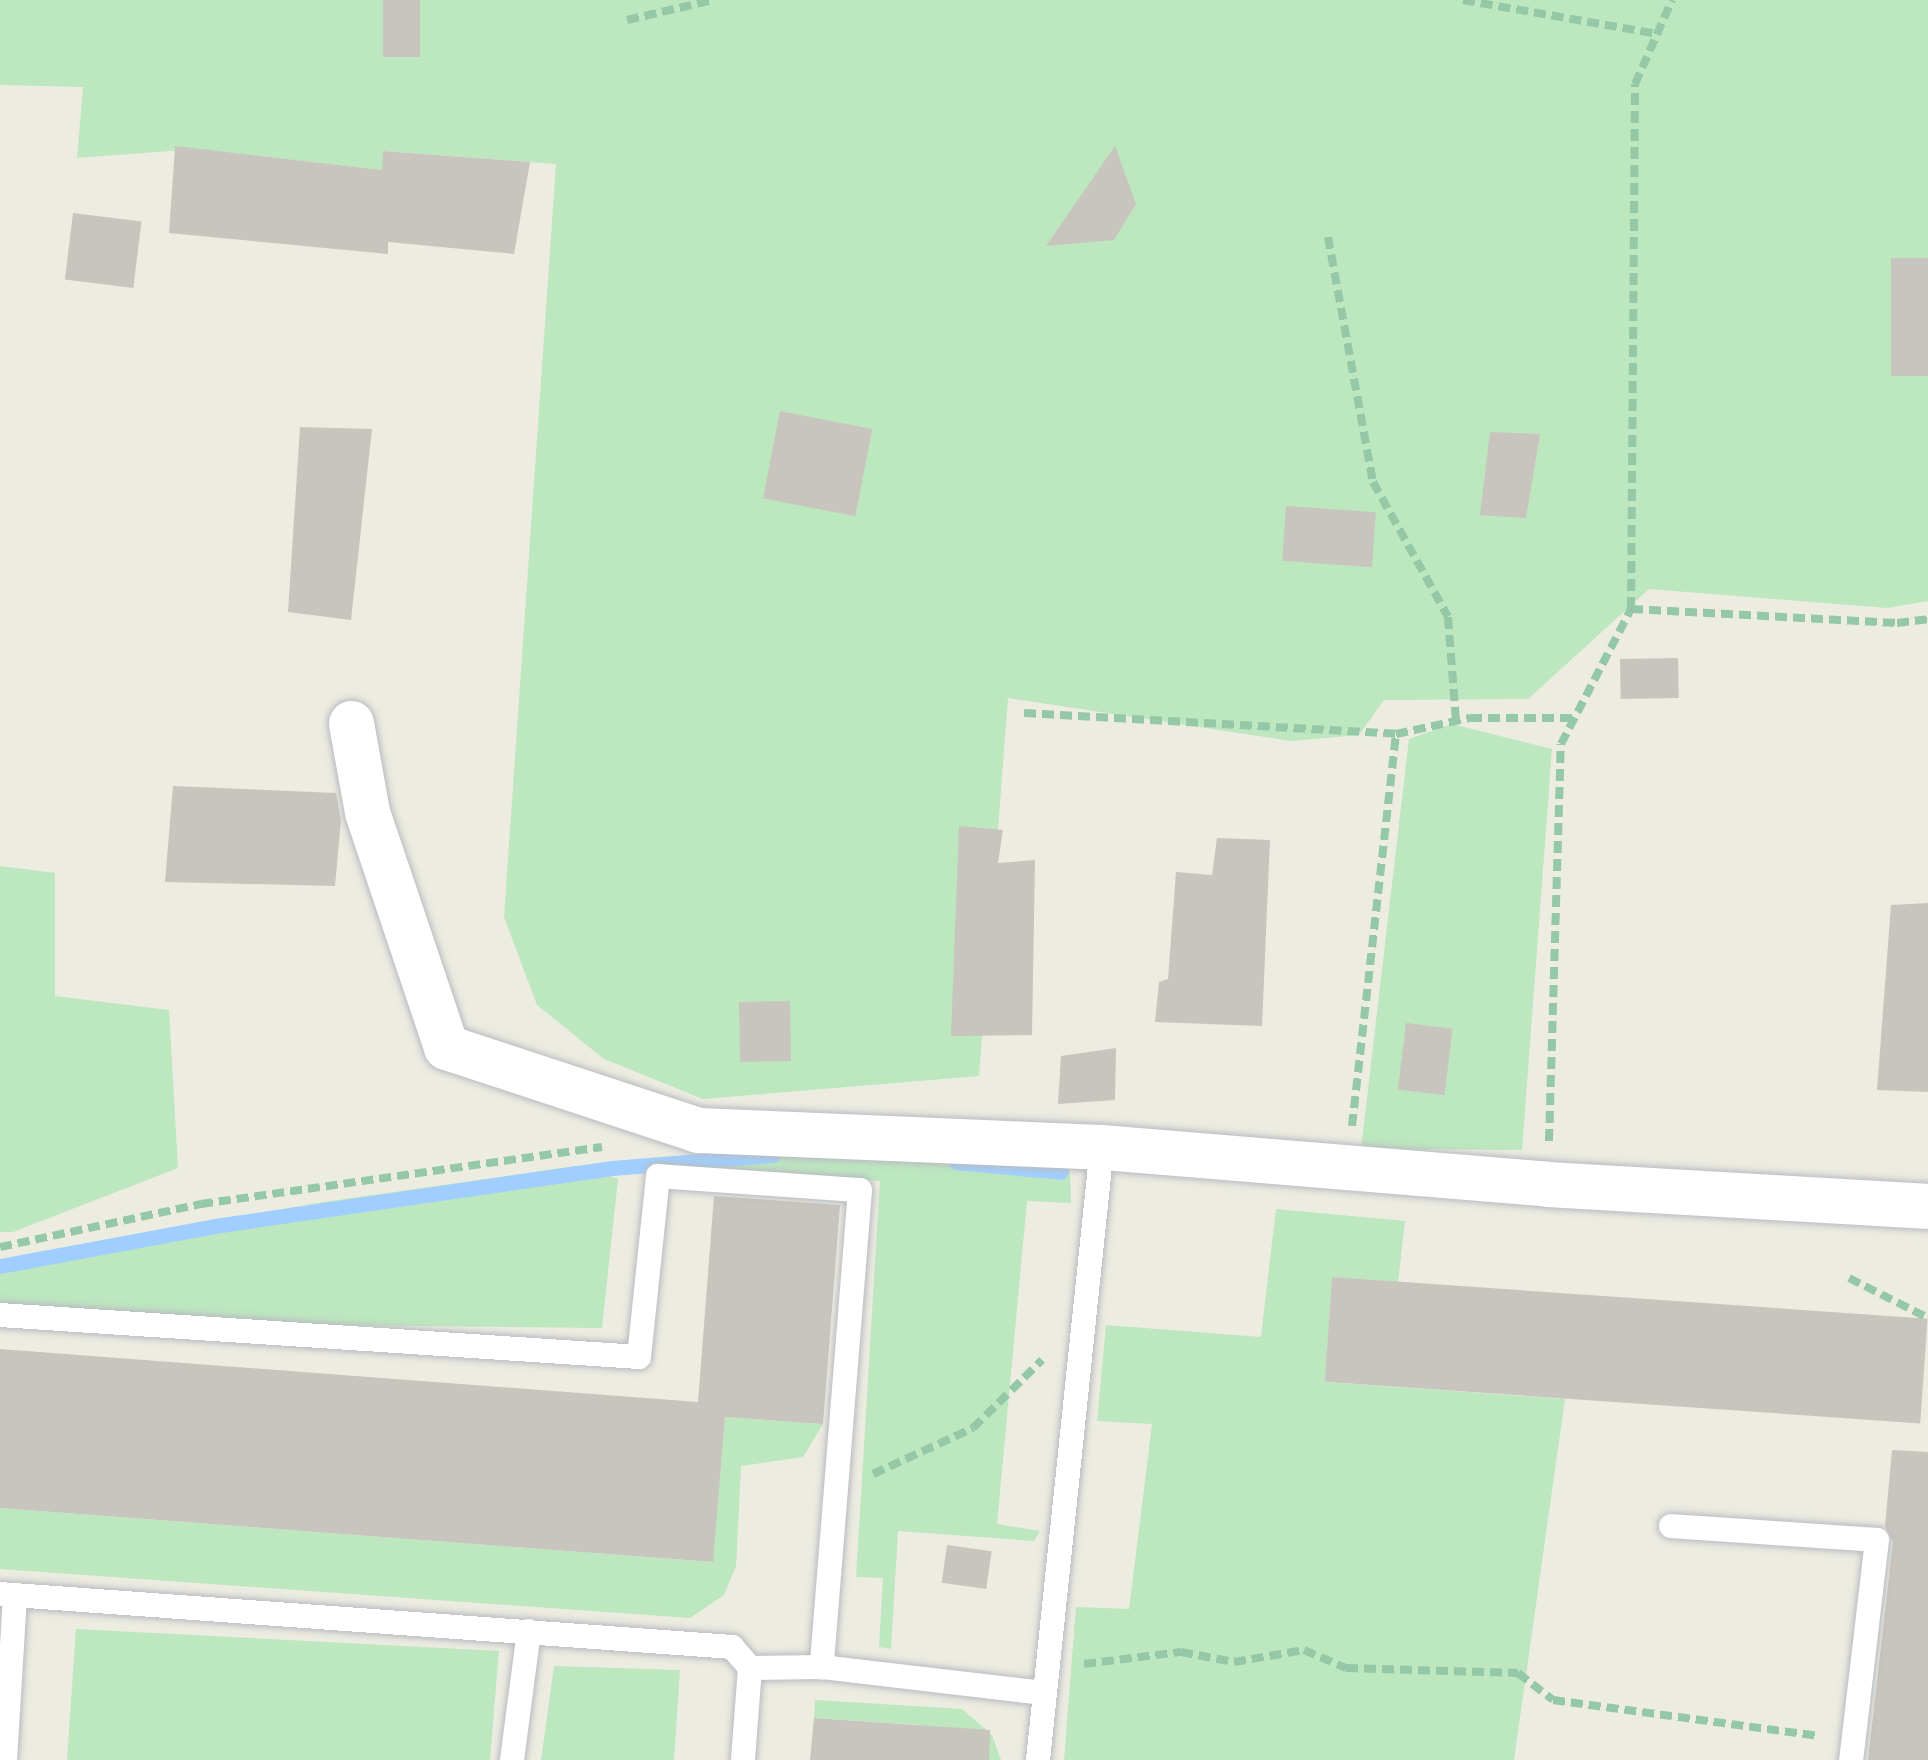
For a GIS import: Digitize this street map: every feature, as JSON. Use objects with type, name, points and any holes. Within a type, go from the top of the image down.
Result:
[{"type":"street","points":[[351,722],[367,812],[446,1047],[698,1130],[1102,1147],[1548,1184],[1928,1206]]},
{"type":"lane","points":[[1038,1760],[1102,1147]]},
{"type":"lane","points":[[0,1315],[639,1357],[658,1176],[860,1190],[822,1667]]},
{"type":"lane","points":[[1671,1526],[1876,1540],[1852,1750]]},
{"type":"lane","points":[[5,1760],[7,1595],[732,1648],[750,1668],[743,1760]]},
{"type":"lane","points":[[512,1760],[530,1631]]},
{"type":"lane","points":[[750,1668],[822,1667],[1045,1681]]},
{"type":"path","points":[[627,20],[712,0]]},
{"type":"path","points":[[1463,0],[1657,34]]},
{"type":"path","points":[[1548,1184],[1561,745],[1631,609],[1636,84],[1672,0]]},
{"type":"path","points":[[1328,237],[1373,482],[1448,617],[1456,722]]},
{"type":"path","points":[[1631,609],[1897,623],[1928,619]]},
{"type":"path","points":[[1024,713],[1396,734],[1456,722],[1575,718]]},
{"type":"path","points":[[1348,1168],[1396,734]]},
{"type":"path","points":[[0,1246],[201,1204],[607,1146]]},
{"type":"path","points":[[1849,1278],[1928,1318]]},
{"type":"path","points":[[839,1490],[973,1428],[1083,1319]]},
{"type":"path","points":[[1045,1681],[1181,1652],[1234,1662],[1304,1651],[1346,1668],[1518,1673],[1553,1700],[1852,1750]]},
{"type":"green space","points":[[0,0],[1928,0],[1928,601],[1887,608],[1649,589],[1528,699],[1384,700],[1359,735],[1292,741],[1008,698],[979,1076],[703,1099],[604,1059],[537,1005],[504,917],[556,164],[384,151],[382,170],[196,149],[77,158],[83,87],[0,85]]},
{"type":"green space","points":[[1452,724],[1552,749],[1522,1150],[1361,1149],[1409,739]]},
{"type":"green space","points":[[0,866],[55,873],[55,996],[169,1010],[178,1168],[13,1232],[0,1232]]},
{"type":"green space","points":[[753,1146],[1057,1157],[1070,1171],[1071,1203],[1027,1201],[997,1524],[1040,1531],[1034,1541],[898,1531],[891,1649],[879,1647],[883,1578],[856,1577],[880,1181],[677,1168]]},
{"type":"green space","points":[[576,1166],[618,1179],[602,1328],[330,1325],[0,1304],[0,1265],[24,1255],[317,1203]]},
{"type":"green space","points":[[1276,1209],[1405,1221],[1398,1282],[1332,1277],[1325,1382],[1565,1399],[1514,1760],[1064,1760],[1076,1607],[1129,1609],[1152,1424],[1097,1421],[1106,1325],[1261,1337]]},
{"type":"green space","points":[[725,1417],[823,1424],[803,1457],[741,1466],[736,1566],[724,1595],[690,1618],[0,1569],[0,1508],[712,1562]]},
{"type":"green space","points":[[76,1629],[499,1651],[490,1760],[67,1760]]},
{"type":"green space","points":[[554,1666],[680,1670],[674,1760],[541,1760]]},
{"type":"green space","points":[[815,1700],[962,1709],[992,1735],[1001,1760],[920,1760],[922,1725],[814,1718]]},
{"type":"building","points":[[383,0],[420,0],[420,57],[383,57]]},
{"type":"building","points":[[175,146],[382,170],[383,151],[530,162],[514,254],[388,242],[388,254],[169,233]]},
{"type":"building","points":[[1115,146],[1136,204],[1114,240],[1046,246]]},
{"type":"building","points":[[73,213],[141,221],[133,288],[65,280]]},
{"type":"building","points":[[1891,258],[1928,258],[1928,376],[1891,376]]},
{"type":"building","points":[[780,411],[872,429],[855,516],[763,498]]},
{"type":"building","points":[[300,427],[372,429],[351,620],[288,612]]},
{"type":"building","points":[[1490,432],[1540,434],[1526,518],[1480,515]]},
{"type":"building","points":[[1286,506],[1376,512],[1372,567],[1282,561]]},
{"type":"building","points":[[1678,658],[1679,698],[1621,699],[1620,659]]},
{"type":"building","points":[[173,786],[336,793],[341,820],[335,886],[165,882]]},
{"type":"building","points":[[959,826],[1003,830],[998,863],[1035,860],[1032,1035],[951,1036]]},
{"type":"building","points":[[1217,838],[1270,840],[1262,1026],[1155,1022],[1159,982],[1168,979],[1176,872],[1212,875]]},
{"type":"building","points":[[1928,903],[1928,1092],[1877,1090],[1891,905]]},
{"type":"building","points":[[790,1001],[791,1061],[740,1062],[739,1002]]},
{"type":"building","points":[[1406,1023],[1453,1029],[1444,1095],[1398,1090]]},
{"type":"building","points":[[1116,1048],[1115,1100],[1058,1104],[1061,1056]]},
{"type":"building","points":[[714,1196],[840,1205],[823,1424],[725,1417],[713,1562],[0,1508],[0,1349],[698,1402]]},
{"type":"building","points":[[1332,1277],[1928,1319],[1920,1423],[1325,1382]]},
{"type":"building","points":[[1892,1450],[1928,1452],[1928,1760],[1868,1760],[1893,1542],[1885,1526]]},
{"type":"building","points":[[947,1545],[992,1551],[986,1589],[942,1583]]},
{"type":"building","points":[[814,1718],[990,1730],[989,1760],[810,1760]]},
{"type":"waterway","points":[[0,1266],[221,1225],[612,1168],[772,1155]]},
{"type":"waterway","points":[[956,1162],[1061,1172]]}]
